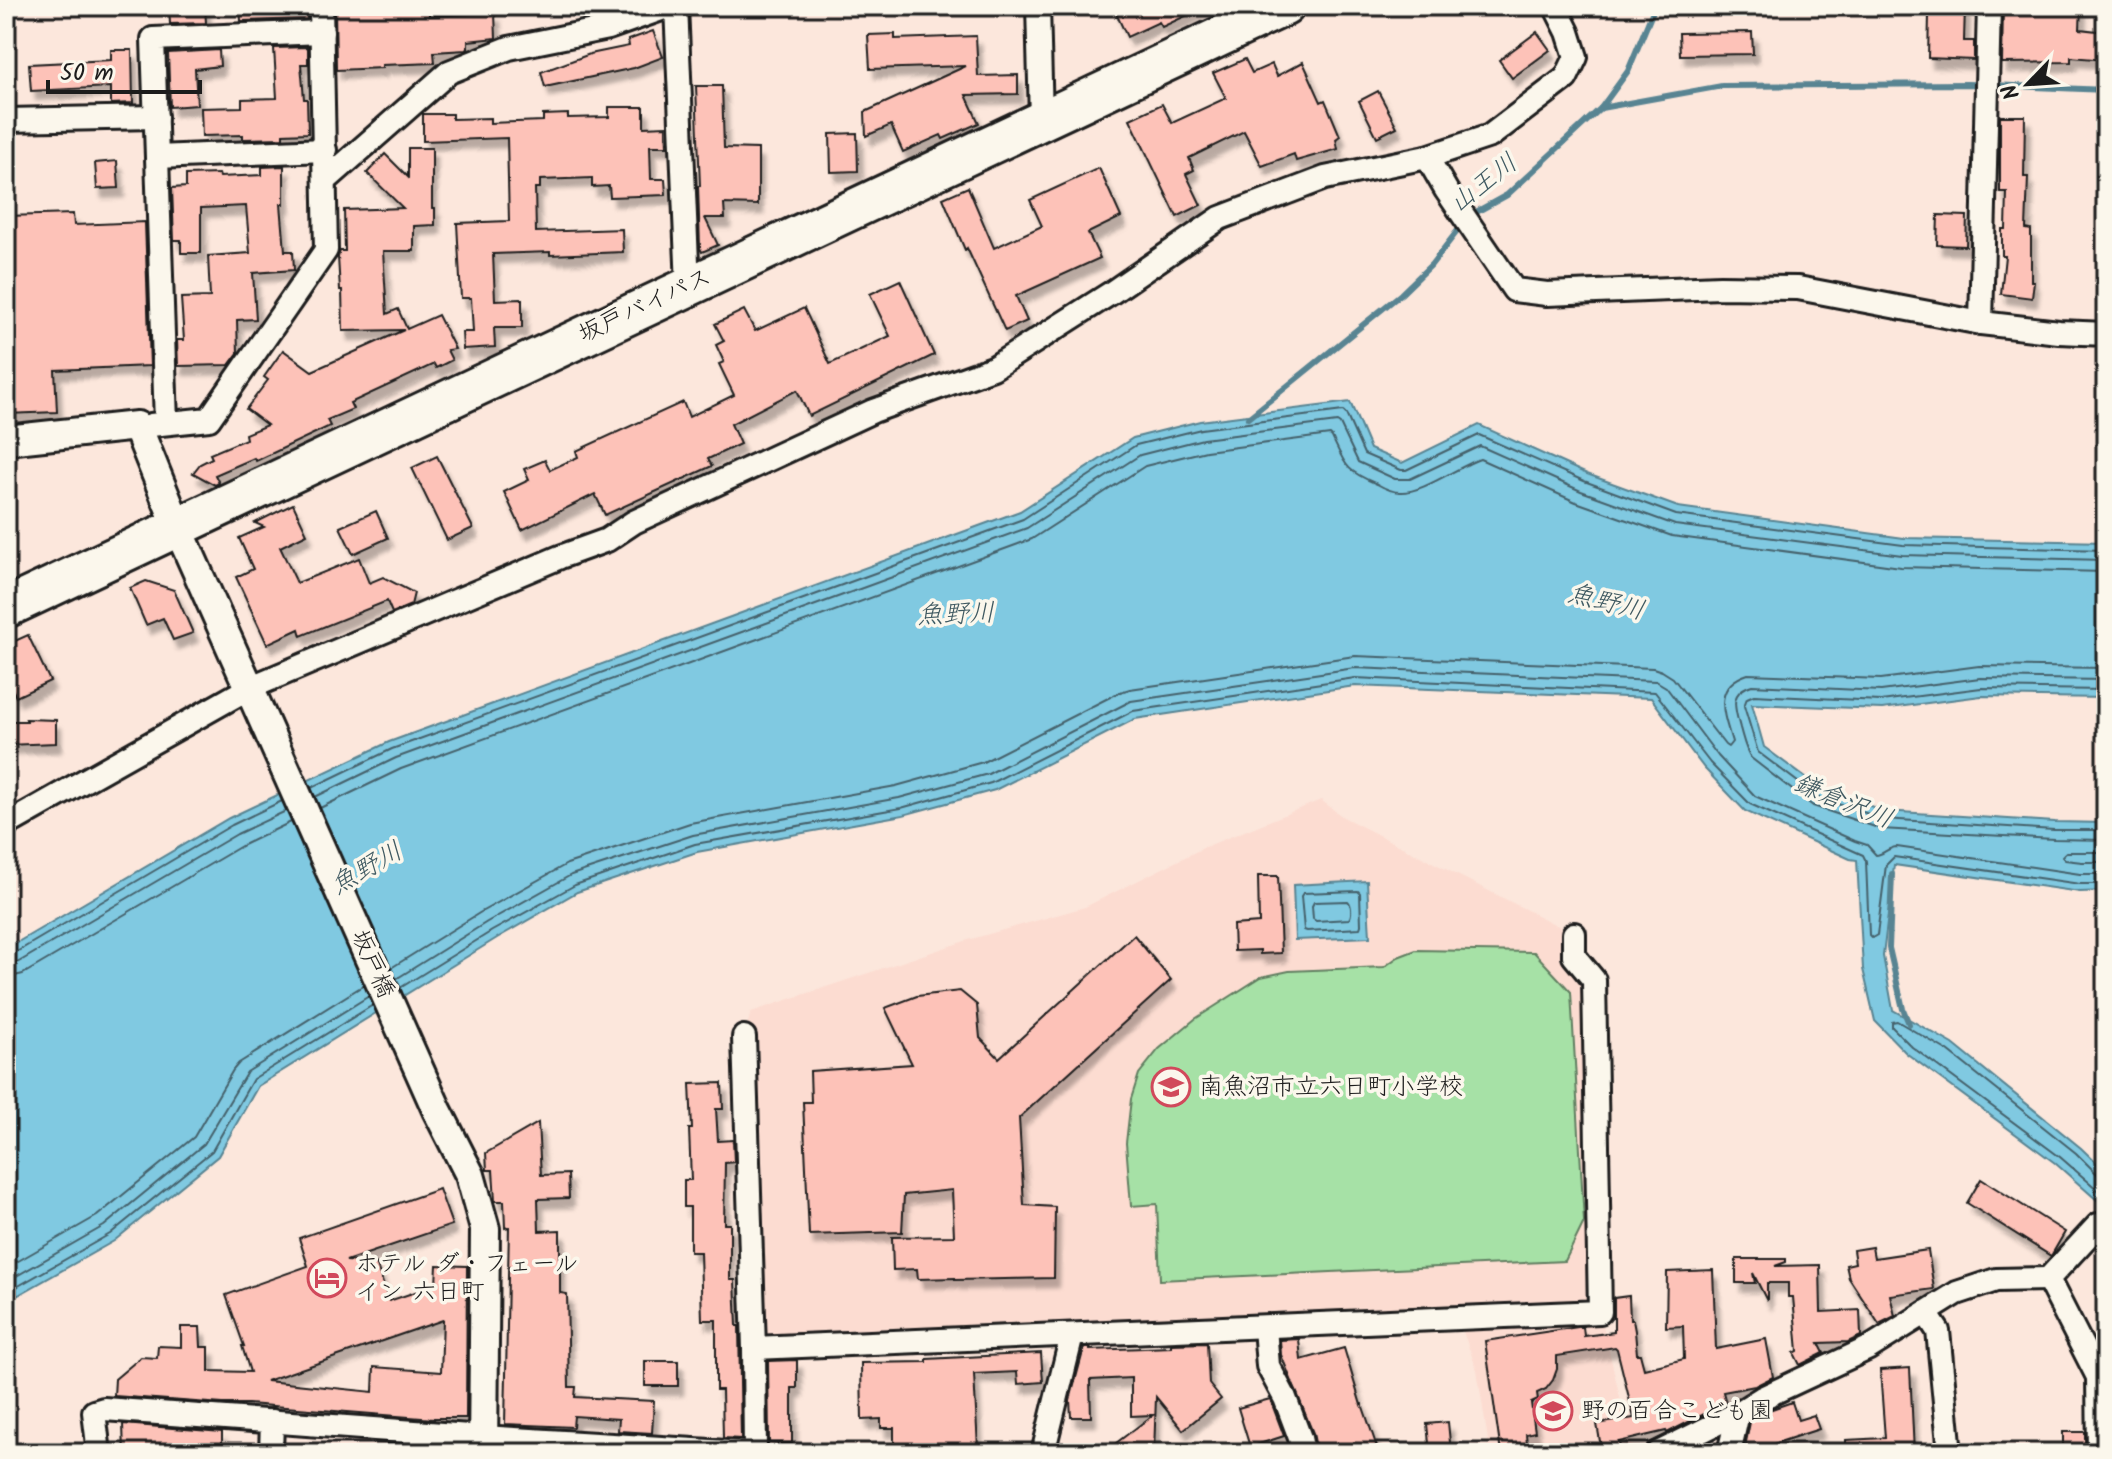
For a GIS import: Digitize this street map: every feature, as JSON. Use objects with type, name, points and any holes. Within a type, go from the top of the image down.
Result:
[{"type":"highway","name":"坂戸バイパス","points":[[6,608],[1285,6]]},
{"type":"street","points":[[6,440],[209,419],[326,250],[321,6]]},
{"type":"street","points":[[326,180],[449,72],[509,48],[608,28],[673,6],[688,286]]},
{"type":"street","points":[[1038,6],[1041,120]]},
{"type":"street","points":[[6,825],[249,688],[607,540],[634,522],[873,411],[993,368],[1111,293],[1220,218],[1325,178],[1427,157],[1490,136],[1566,78],[1576,57],[1555,6]]},
{"type":"street","points":[[1981,323],[1989,6]]},
{"type":"street","points":[[166,423],[153,39],[322,32]]},
{"type":"street","points":[[6,120],[156,117]]},
{"type":"street","points":[[157,157],[325,150]]},
{"type":"street","points":[[1427,157],[1514,290],[1547,294],[1720,287],[1798,288],[1981,323],[2106,334]]},
{"type":"street","name":"坂戸橋","points":[[137,426],[249,688],[437,1110],[470,1175],[485,1229],[483,1445]]},
{"type":"street","points":[[754,1348],[1600,1312],[1594,980],[1574,956],[1574,934]]},
{"type":"street","points":[[744,1037],[755,1453]]},
{"type":"street","points":[[1658,1453],[1762,1398],[1869,1348],[1957,1293],[1996,1280],[2048,1279],[2098,1225],[2106,1231]]},
{"type":"street","points":[[2048,1279],[2098,1377],[2099,1453]]},
{"type":"street","points":[[1926,1313],[1938,1331],[1950,1453]]},
{"type":"street","points":[[1265,1327],[1268,1366],[1285,1398],[1303,1453]]},
{"type":"street","points":[[1043,1453],[1072,1335]]},
{"type":"street","points":[[99,1453],[94,1412],[104,1409],[272,1421],[483,1445],[743,1453]]},
{"type":"street","points":[[1729,1453],[1738,1413]]},
{"type":"street","points":[[271,1453],[272,1421]]},
{"type":"shaded area","name":"南魚沼市立六日町小学校","points":[[1321,800],[1343,817],[1574,934],[1594,980],[1600,1312],[1633,1453],[1490,1453],[1477,1370],[1458,1318],[754,1348],[744,1037],[751,1012],[968,940],[1085,907],[1205,847]]},
{"type":"green space","points":[[1416,950],[1534,952],[1571,992],[1584,1222],[1565,1261],[1160,1280],[1157,1204],[1131,1206],[1126,1143],[1131,1099],[1139,1074],[1159,1049],[1195,1019],[1261,977],[1289,971],[1384,967]]},
{"type":"water","points":[[1350,402],[1370,449],[1402,463],[1479,425],[1587,474],[1678,507],[1904,538],[2106,542],[2106,698],[1981,696],[1882,709],[1752,704],[1764,747],[1822,790],[1885,811],[2106,823],[2106,891],[2080,892],[1894,865],[1883,956],[1893,1010],[1953,1044],[2081,1148],[2106,1172],[2106,1208],[2055,1163],[1906,1053],[1875,1021],[1863,969],[1857,860],[1745,811],[1704,768],[1651,698],[1355,686],[1135,719],[995,790],[903,815],[697,852],[577,892],[258,1086],[218,1156],[114,1241],[6,1302],[6,949],[229,818],[389,742],[1020,511],[1133,438],[1200,421]]},
{"type":"water","points":[[1367,881],[1370,937],[1295,940],[1293,885]]},
{"type":"building","points":[[169,6],[205,6],[206,23],[170,24]]},
{"type":"building","points":[[240,6],[307,6],[307,19],[241,21]]},
{"type":"building","points":[[335,6],[429,6],[429,16],[495,13],[496,38],[468,41],[466,50],[434,52],[435,63],[336,70]]},
{"type":"building","points":[[1125,6],[1141,6],[1144,12],[1151,6],[1207,6],[1162,27],[1159,22],[1127,37],[1115,11]]},
{"type":"building","points":[[1946,6],[1965,6],[1964,41],[1974,41],[1974,60],[1928,58],[1929,15],[1945,15]]},
{"type":"building","points":[[2003,6],[2081,6],[2080,29],[2106,32],[2106,60],[2071,57],[2071,62],[2002,63]]},
{"type":"building","points":[[653,31],[663,57],[634,68],[545,87],[541,72],[590,54],[629,46],[628,40]]},
{"type":"building","points":[[1537,32],[1550,50],[1512,78],[1499,60]]},
{"type":"building","points":[[1752,32],[1753,54],[1680,55],[1679,33]]},
{"type":"building","points":[[895,34],[895,39],[976,36],[978,76],[1018,75],[1018,94],[966,95],[979,123],[903,152],[891,125],[866,136],[865,112],[966,66],[870,69],[868,35]]},
{"type":"building","points":[[308,47],[308,64],[301,64],[304,99],[307,99],[308,133],[283,134],[283,138],[202,136],[201,108],[242,107],[242,99],[277,98],[274,48]]},
{"type":"building","points":[[111,50],[132,50],[133,103],[111,104],[111,87],[31,91],[29,64],[111,60]]},
{"type":"building","points":[[219,50],[220,66],[195,69],[197,105],[170,107],[168,53]]},
{"type":"building","points":[[1245,59],[1252,73],[1272,64],[1277,76],[1303,62],[1321,102],[1325,100],[1340,136],[1336,139],[1338,149],[1296,161],[1294,154],[1262,166],[1244,131],[1189,158],[1194,170],[1186,174],[1201,205],[1177,217],[1130,119],[1162,104],[1172,123],[1226,98],[1213,73]]},
{"type":"building","points":[[696,86],[722,86],[724,148],[758,149],[758,205],[724,204],[725,218],[705,218],[718,245],[702,252],[700,248]]},
{"type":"building","points":[[1378,91],[1397,127],[1377,137],[1359,101]]},
{"type":"building","points":[[609,107],[644,107],[644,127],[666,126],[667,146],[650,146],[651,179],[665,179],[666,195],[610,197],[609,186],[592,187],[592,178],[540,180],[540,188],[535,188],[536,232],[622,229],[623,252],[493,254],[495,300],[522,299],[522,328],[494,328],[495,347],[463,349],[462,332],[473,332],[471,298],[461,298],[457,223],[509,221],[507,138],[423,141],[423,114],[452,114],[452,119],[490,118],[490,123],[543,121],[543,115],[609,117]]},
{"type":"building","points":[[2000,116],[2025,116],[2024,177],[2028,177],[2026,229],[2031,230],[2032,298],[2001,294],[2005,256],[2002,256],[2002,229],[2006,229],[2007,192],[2000,192]]},
{"type":"building","points":[[857,133],[858,171],[831,172],[830,134]]},
{"type":"building","points":[[408,148],[432,148],[435,225],[414,226],[414,251],[383,251],[387,314],[398,309],[407,329],[438,315],[455,349],[447,350],[452,360],[436,368],[434,364],[350,403],[353,409],[327,420],[330,426],[256,461],[254,458],[215,475],[219,483],[215,485],[193,473],[200,464],[212,458],[210,454],[246,439],[245,434],[267,425],[246,409],[268,380],[264,377],[283,350],[312,371],[404,330],[343,331],[338,257],[340,251],[345,251],[344,210],[403,208],[367,173],[385,154],[408,177]]},
{"type":"building","points":[[117,161],[119,188],[97,189],[95,163]]},
{"type":"building","points":[[284,166],[284,204],[281,204],[285,251],[293,251],[294,270],[253,273],[256,319],[237,320],[238,353],[229,365],[178,366],[177,340],[184,340],[181,298],[210,297],[208,256],[250,253],[246,206],[201,208],[201,253],[181,253],[181,240],[174,240],[172,188],[186,187],[186,175],[262,175],[262,167]]},
{"type":"building","points":[[1099,168],[1121,217],[1088,233],[1100,258],[1016,296],[1027,321],[1005,331],[943,198],[968,187],[994,248],[1042,226],[1030,200]]},
{"type":"building","points":[[73,214],[74,225],[145,222],[150,366],[55,370],[57,412],[6,414],[6,216]]},
{"type":"building","points":[[1938,215],[1967,216],[1966,246],[1937,245]]},
{"type":"building","points":[[900,280],[934,355],[809,416],[797,390],[731,424],[740,444],[708,459],[712,466],[605,515],[595,494],[522,530],[504,492],[529,480],[524,469],[545,460],[550,470],[578,457],[576,451],[683,402],[689,417],[734,395],[719,364],[724,362],[716,345],[724,341],[715,324],[744,310],[755,331],[804,308],[830,364],[890,336],[870,294]]},
{"type":"building","points":[[437,456],[473,528],[447,540],[412,468]]},
{"type":"building","points":[[293,504],[307,534],[280,547],[297,583],[359,558],[369,583],[383,577],[414,593],[411,605],[392,613],[387,601],[301,636],[299,629],[267,644],[236,577],[253,569],[239,538],[264,527],[255,523]]},
{"type":"building","points":[[376,511],[388,538],[353,554],[340,527]]},
{"type":"building","points":[[146,581],[174,590],[193,633],[173,640],[163,618],[146,625],[130,588]]},
{"type":"building","points":[[28,635],[50,681],[16,697],[6,676],[6,645]]},
{"type":"building","points":[[56,720],[56,743],[6,745],[6,721]]},
{"type":"building","points":[[1258,876],[1278,876],[1281,953],[1234,951],[1233,925],[1259,923]]},
{"type":"building","points":[[1134,935],[1171,980],[1019,1118],[1024,1205],[1055,1207],[1054,1278],[918,1279],[917,1269],[893,1270],[892,1237],[954,1236],[952,1190],[904,1195],[902,1232],[809,1235],[803,1102],[811,1102],[810,1071],[912,1064],[885,1008],[917,996],[960,991],[977,1005],[980,1038],[999,1058]]},
{"type":"building","points":[[722,1083],[723,1109],[716,1109],[718,1141],[733,1140],[734,1162],[725,1163],[724,1224],[730,1224],[730,1280],[735,1280],[739,1326],[741,1439],[723,1438],[722,1390],[716,1390],[716,1320],[702,1320],[700,1252],[690,1252],[690,1207],[684,1207],[684,1180],[691,1180],[690,1084]]},
{"type":"building","points":[[538,1123],[541,1175],[568,1174],[569,1198],[538,1199],[539,1231],[560,1230],[560,1293],[567,1294],[569,1387],[576,1387],[575,1397],[654,1401],[652,1433],[618,1431],[619,1419],[574,1416],[573,1427],[505,1424],[509,1227],[505,1228],[504,1201],[495,1201],[493,1170],[487,1170],[486,1153]]},
{"type":"building","points":[[1981,1179],[2065,1232],[2051,1256],[1967,1203]]},
{"type":"building","points":[[439,1189],[452,1225],[346,1261],[376,1263],[389,1301],[436,1285],[437,1265],[467,1266],[466,1418],[434,1419],[114,1396],[115,1379],[141,1357],[157,1358],[158,1346],[181,1347],[181,1327],[200,1327],[201,1347],[209,1347],[209,1371],[250,1372],[226,1295],[308,1266],[299,1238]],"holes":[[[443,1320],[441,1372],[374,1367],[373,1392],[266,1381]]]},
{"type":"building","points":[[1872,1247],[1874,1258],[1928,1250],[1934,1289],[1890,1295],[1895,1316],[1879,1324],[1849,1278],[1846,1265],[1855,1263],[1853,1250]]},
{"type":"building","points":[[1736,1259],[1786,1259],[1786,1262],[1775,1266],[1820,1265],[1821,1312],[1860,1310],[1861,1336],[1848,1342],[1819,1343],[1824,1353],[1800,1365],[1794,1353],[1798,1351],[1793,1297],[1788,1297],[1788,1283],[1767,1283],[1767,1301],[1753,1273],[1755,1283],[1736,1283]]},
{"type":"building","points":[[1713,1270],[1716,1349],[1766,1339],[1773,1377],[1755,1386],[1723,1392],[1726,1403],[1667,1433],[1619,1442],[1621,1453],[1602,1453],[1597,1424],[1634,1418],[1617,1349],[1557,1356],[1553,1380],[1546,1389],[1537,1393],[1538,1400],[1531,1403],[1535,1432],[1526,1434],[1528,1453],[1501,1453],[1485,1341],[1578,1327],[1583,1327],[1584,1336],[1614,1332],[1614,1298],[1629,1296],[1630,1320],[1633,1320],[1637,1354],[1640,1354],[1644,1369],[1684,1359],[1683,1326],[1666,1327],[1667,1272]]},
{"type":"building","points":[[1299,1339],[1301,1360],[1344,1348],[1379,1453],[1317,1453],[1313,1433],[1281,1355],[1280,1340]]},
{"type":"building","points":[[1207,1343],[1209,1384],[1221,1399],[1183,1430],[1156,1397],[1154,1453],[1103,1453],[1153,1415],[1131,1416],[1131,1378],[1090,1380],[1091,1417],[1071,1417],[1070,1400],[1084,1348],[1171,1347],[1171,1344]]},
{"type":"building","points":[[1041,1353],[1043,1382],[1018,1384],[1017,1372],[974,1374],[978,1448],[894,1448],[894,1428],[881,1428],[881,1419],[862,1420],[861,1363],[927,1362],[927,1359]]},
{"type":"building","points":[[797,1360],[797,1388],[792,1388],[792,1443],[770,1443],[768,1361]]},
{"type":"building","points":[[645,1361],[678,1361],[678,1386],[645,1386]]},
{"type":"building","points":[[1910,1368],[1914,1453],[1846,1453],[1846,1440],[1885,1438],[1880,1370]]},
{"type":"building","points":[[1270,1399],[1284,1436],[1250,1447],[1238,1408]]},
{"type":"building","points":[[1792,1402],[1798,1420],[1814,1415],[1819,1429],[1749,1452],[1746,1442],[1750,1422],[1769,1410]]},
{"type":"building","points":[[1448,1422],[1451,1453],[1430,1453],[1427,1424]]},
{"type":"building","points":[[123,1424],[222,1432],[222,1453],[124,1453]]},
{"type":"building","points":[[2063,1432],[2085,1432],[2085,1453],[2063,1453]]},
{"type":"waterway","name":"山王川","points":[[1248,418],[1401,294],[1431,265],[1469,216],[1507,195],[1601,108],[1628,71],[1655,6]]},
{"type":"waterway","name":"山王川","points":[[1601,108],[1722,86],[1968,84],[2106,90]]},
{"type":"waterway","points":[[1892,874],[1889,948],[1909,1024]]},
{"type":"place","name":"南魚沼市立六日町小学校","points":[[1171,1087]]},
{"type":"place","name":"ホテル ダ・フェール イン 六日町","points":[[327,1278]]},
{"type":"place","name":"野の百合こども園","points":[[1553,1411]]},
{"type":"water label","name":"魚野川","points":[[1606,603]]},
{"type":"water label","name":"魚野川","points":[[956,615]]},
{"type":"water label","name":"鎌倉沢川","points":[[1843,802]]},
{"type":"water label","name":"魚野川","points":[[367,869]]}]
